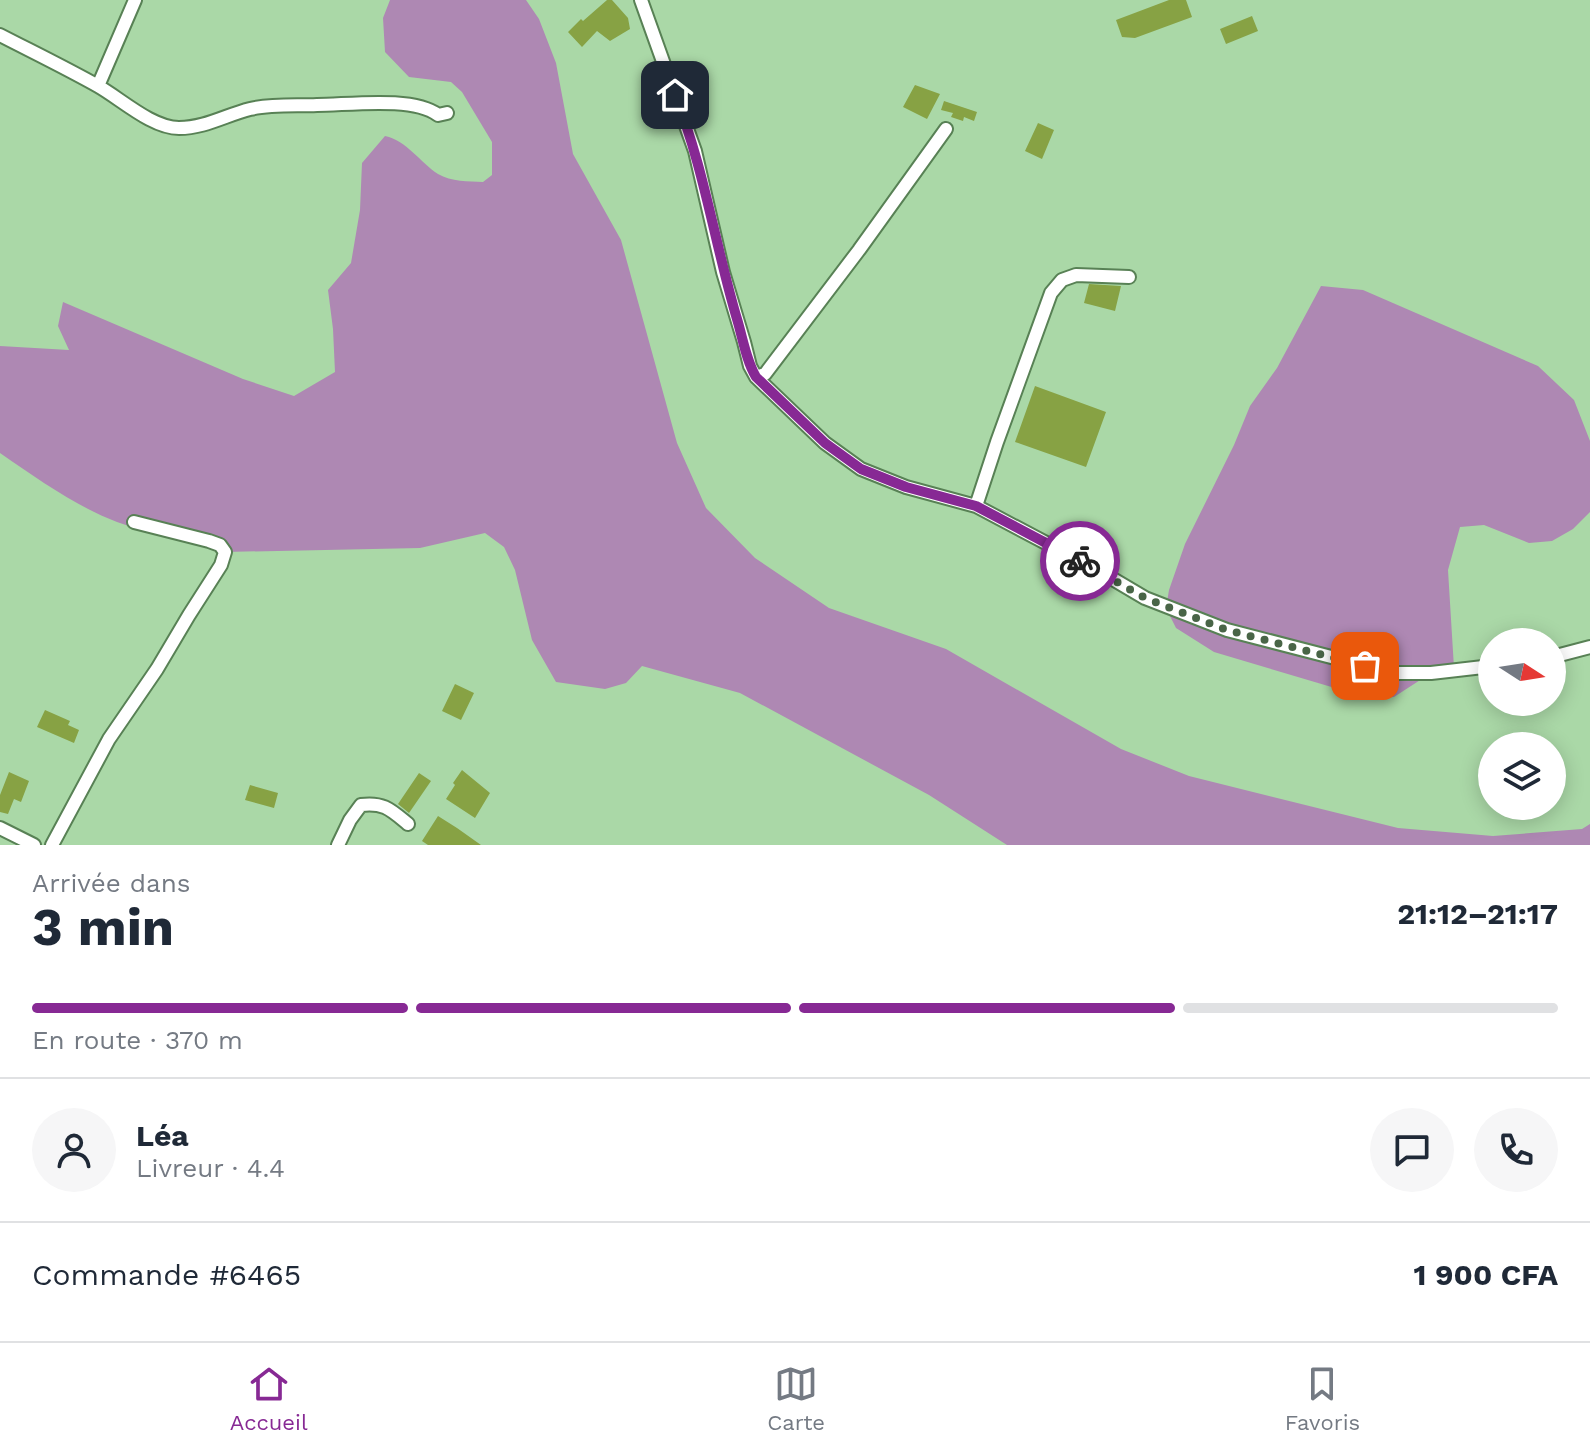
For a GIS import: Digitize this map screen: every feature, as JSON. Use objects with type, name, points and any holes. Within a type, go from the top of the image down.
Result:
[{"type":"street","points":[[98,86],[135,0]]},
{"type":"street","points":[[641,0],[695,151],[723,272],[750,366],[756,377],[825,443],[861,469],[906,487],[976,506],[1145,598],[1227,630],[1393,673],[1431,673],[1478,668]]},
{"type":"street","points":[[0,35],[98,86],[158,123],[178,128],[210,124],[251,109],[279,106],[377,102],[414,106],[432,110],[438,115],[447,113]]},
{"type":"street","points":[[756,377],[765,374],[946,129]]},
{"type":"street","points":[[976,506],[1051,293],[1062,280],[1076,275],[1129,277]]},
{"type":"street","points":[[52,845],[109,739],[157,669],[221,565],[225,552],[220,545],[209,541],[134,522]]},
{"type":"street","points":[[1566,653],[1590,647]]},
{"type":"street","points":[[338,845],[361,805],[374,803],[387,807],[408,824]]},
{"type":"street","points":[[0,828],[34,845]]},
{"type":"shaded area","points":[[390,0],[526,0],[539,19],[556,63],[573,154],[621,240],[677,443],[706,508],[755,558],[829,608],[946,649],[1121,749],[1189,776],[1398,828],[1493,836],[1582,829],[1590,824],[1590,845],[1007,845],[929,795],[740,693],[642,666],[626,683],[605,689],[556,682],[532,640],[515,570],[504,547],[485,533],[420,548],[225,552],[220,545],[142,530],[101,516],[0,453],[0,346],[69,350],[58,326],[63,302],[243,379],[294,396],[335,372],[328,290],[351,263],[360,210],[362,163],[385,136],[400,142],[443,177],[483,182],[492,175],[492,142],[462,92],[451,82],[409,77],[385,52],[383,18]]},
{"type":"shaded area","points":[[1321,286],[1363,290],[1538,366],[1574,400],[1590,441],[1590,512],[1573,529],[1552,541],[1529,543],[1484,525],[1460,527],[1448,570],[1454,668],[1431,673],[1394,697],[1372,699],[1214,652],[1176,628],[1166,608],[1185,544],[1250,406],[1277,368]]},
{"type":"building","points":[[607,0],[612,0],[628,18],[630,29],[610,41],[597,31],[582,47],[568,32]]},
{"type":"building","points":[[1169,0],[1186,0],[1192,17],[1135,38],[1122,37],[1116,20]]},
{"type":"building","points":[[1252,16],[1258,31],[1226,44],[1220,29]]},
{"type":"building","points":[[915,85],[940,94],[927,119],[903,107]]},
{"type":"building","points":[[944,101],[977,112],[974,121],[951,117],[953,113],[941,110]]},
{"type":"building","points":[[1038,123],[1054,130],[1042,159],[1025,151]]},
{"type":"building","points":[[1089,284],[1121,286],[1115,311],[1084,303]]},
{"type":"building","points":[[1035,386],[1106,412],[1086,467],[1015,442]]},
{"type":"building","points":[[455,684],[474,693],[461,720],[442,711]]},
{"type":"building","points":[[45,710],[70,721],[68,725],[79,730],[74,743],[37,727]]},
{"type":"building","points":[[462,770],[490,793],[475,818],[446,799]]},
{"type":"building","points":[[9,772],[29,781],[21,802],[14,799],[8,814],[0,812],[0,795]]},
{"type":"building","points":[[419,773],[431,781],[409,813],[398,804]]},
{"type":"building","points":[[250,785],[278,793],[274,808],[245,800]]},
{"type":"building","points":[[438,816],[481,845],[428,845],[422,841]]},
{"type":"way so far","points":[[1080,561],[1145,598],[1227,630],[1365,666]]},
{"type":"route","points":[[675,95],[695,151],[723,272],[750,366],[756,377],[825,443],[861,469],[906,487],[976,506],[1080,561]]}]
